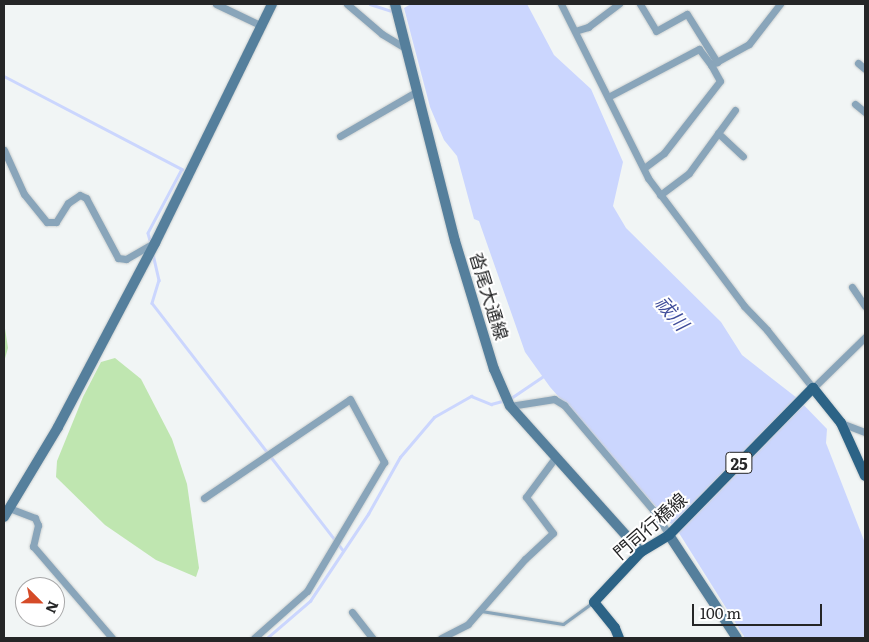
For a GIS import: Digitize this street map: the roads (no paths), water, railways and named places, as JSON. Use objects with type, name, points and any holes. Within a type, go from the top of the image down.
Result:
[{"type":"main road","points":[[6,513],[58,427],[156,243],[260,25],[272,4]]},
{"type":"main road","name":"沓尾大通線","points":[[395,4],[404,34],[404,47],[428,130],[455,241],[494,369],[510,406],[641,552]]},
{"type":"main road","points":[[810,391],[840,423],[865,476]]},
{"type":"main road","name":"門司行橋線","points":[[594,602],[641,552],[671,534],[810,391]]},
{"type":"main road","points":[[671,534],[737,638]]},
{"type":"main road","points":[[594,602],[616,628],[619,638]]},
{"type":"street","points":[[216,4],[260,25]]},
{"type":"street","points":[[346,4],[382,34],[404,47]]},
{"type":"street","points":[[561,4],[644,168],[660,195],[810,391],[865,337]]},
{"type":"street","points":[[575,31],[588,28],[619,4]]},
{"type":"street","points":[[640,4],[656,31],[687,14],[714,64],[720,81],[664,153],[644,168]]},
{"type":"street","points":[[714,64],[749,44],[780,4]]},
{"type":"street","points":[[608,97],[699,49],[714,64]]},
{"type":"street","points":[[858,62],[865,68]]},
{"type":"street","points":[[340,136],[416,92]]},
{"type":"street","points":[[854,104],[865,112]]},
{"type":"street","points":[[660,195],[689,173],[735,110]]},
{"type":"street","points":[[718,133],[743,156]]},
{"type":"street","points":[[4,150],[24,194],[47,222],[56,222],[68,203],[80,195],[86,198],[118,258],[126,259],[156,243]]},
{"type":"street","points":[[852,287],[865,306]]},
{"type":"street","points":[[204,498],[350,399],[384,462],[307,591],[254,638]]},
{"type":"street","points":[[510,406],[554,399],[564,404],[671,534]]},
{"type":"street","points":[[840,423],[865,432]]},
{"type":"street","points":[[441,638],[468,624],[553,533],[526,497],[555,458]]},
{"type":"street","points":[[6,513],[35,518],[38,525],[33,546],[112,638]]},
{"type":"street","points":[[352,612],[372,638]]},
{"type":"lane","points":[[479,611],[563,624],[594,602]]},
{"type":"water","name":"祓川","points":[[411,4],[527,4],[554,55],[591,89],[623,162],[613,206],[626,228],[721,322],[742,355],[797,398],[827,429],[826,443],[865,543],[865,638],[745,638],[679,533],[550,387],[525,352],[479,221],[474,219],[457,156],[444,140],[430,107],[404,8]]},
{"type":"waterway","points":[[370,4],[394,12]]},
{"type":"waterway","points":[[4,76],[182,169],[148,233],[151,244]]},
{"type":"waterway","points":[[153,254],[159,280],[152,303],[342,549]]},
{"type":"waterway","points":[[511,398],[544,376]]},
{"type":"waterway","points":[[267,638],[310,601],[368,514],[400,457],[434,417],[471,396],[491,404],[506,400]]}]
